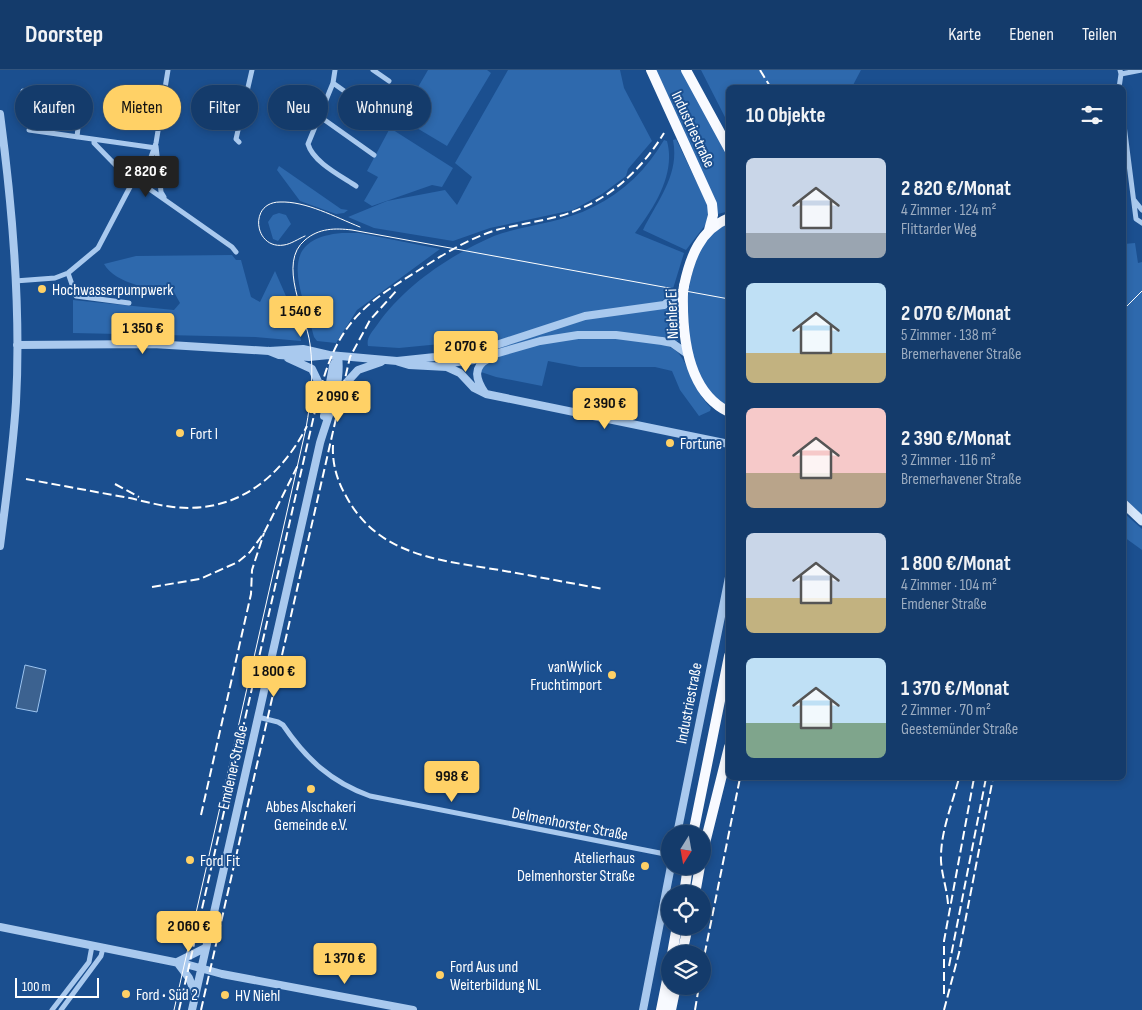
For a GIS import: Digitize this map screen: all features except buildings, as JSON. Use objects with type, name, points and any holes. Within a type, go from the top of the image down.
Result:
[{"type":"highway","name":"Industriestraße","points":[[651,70],[712,204],[714,215],[709,230]]},
{"type":"highway","name":"Industriestraße","points":[[686,70],[726,143]]},
{"type":"highway","name":"Niehler Ei","points":[[722,408],[699,383],[689,356],[684,331],[682,291],[692,255],[709,230],[726,220]]},
{"type":"highway","name":"Industriestraße","points":[[695,825],[726,670]]},
{"type":"highway","points":[[723,684],[726,678]]},
{"type":"highway","points":[[710,825],[726,759]]},
{"type":"highway","points":[[661,1010],[664,995]]},
{"type":"highway","points":[[671,1010],[674,995]]},
{"type":"main road","points":[[1126,506],[1142,521]]},
{"type":"street","points":[[15,281],[55,278],[68,273],[98,248],[126,195],[146,171],[156,147],[168,70]]},
{"type":"street","points":[[239,142],[236,140],[252,70]]},
{"type":"street","points":[[328,95],[333,84],[335,70]]},
{"type":"street","points":[[373,70],[389,81]]},
{"type":"street","points":[[1119,85],[1120,72],[1142,70]]},
{"type":"street","points":[[333,84],[338,87]]},
{"type":"street","points":[[0,114],[15,281],[17,345],[16,401],[11,462],[0,546]]},
{"type":"street","points":[[328,122],[374,155]]},
{"type":"street","points":[[29,130],[156,147]]},
{"type":"street","points":[[77,137],[78,130]]},
{"type":"street","points":[[312,130],[309,136],[309,149],[318,159],[356,186]]},
{"type":"street","points":[[94,140],[94,143],[136,183],[164,198],[232,247],[236,252]]},
{"type":"street","points":[[1126,140],[1136,220],[1142,223]]},
{"type":"street","points":[[156,147],[161,192],[164,198]]},
{"type":"street","points":[[1134,199],[1142,210]]},
{"type":"street","points":[[68,273],[76,296],[83,299],[119,300],[129,303]]},
{"type":"street","points":[[269,351],[312,369],[330,398],[358,370],[394,361],[469,352],[585,316],[664,305],[682,291]]},
{"type":"street","points":[[433,366],[495,355],[549,339],[596,334],[672,343],[689,356]]},
{"type":"street","points":[[17,345],[153,344],[269,351],[303,349],[329,355],[394,361],[409,365],[446,367],[460,373],[474,388],[486,394],[726,443]]},
{"type":"street","points":[[459,362],[469,352]]},
{"type":"street","points":[[279,355],[318,357],[329,355]]},
{"type":"street","points":[[486,394],[479,384],[476,373],[481,363],[495,355]]},
{"type":"street","name":"Emdener Straße","points":[[192,1010],[330,398],[333,366],[338,356]]},
{"type":"street","points":[[459,362],[460,373]]},
{"type":"street","name":"Industriestraße","points":[[679,825],[726,592]]},
{"type":"street","name":"Delmenhorster Straße","points":[[258,717],[283,725],[313,764],[349,788],[370,796],[661,853]]},
{"type":"street","points":[[643,1010],[669,875]]},
{"type":"street","points":[[0,927],[201,967],[222,974],[413,1010]]},
{"type":"street","points":[[52,1010],[89,962],[92,946]]},
{"type":"street","points":[[61,1010],[101,956],[103,948]]},
{"type":"street","points":[[177,962],[205,948]]},
{"type":"street","points":[[177,962],[189,978],[195,993]]},
{"type":"shaded area","points":[[428,70],[487,70],[491,73],[447,146],[420,130],[431,130],[431,85],[419,85]]},
{"type":"shaded area","points":[[508,70],[620,70],[624,88],[652,141],[628,169],[626,176],[602,194],[573,210],[490,228],[453,241],[374,228],[348,217],[387,201],[445,190],[457,205],[472,177],[455,163]]},
{"type":"shaded area","points":[[655,70],[682,70],[726,151],[726,212],[718,214]]},
{"type":"shaded area","points":[[701,70],[861,70],[853,85],[726,85],[726,119]]},
{"type":"shaded area","points":[[389,130],[393,130],[453,168],[442,187],[432,185],[372,206],[364,201],[378,177],[367,171]]},
{"type":"shaded area","points":[[676,139],[709,208],[706,224],[686,250],[643,230],[670,176],[674,153],[673,140]]},
{"type":"shaded area","points":[[664,140],[667,141],[669,153],[666,178],[656,202],[635,233],[684,253],[672,292],[661,302],[585,313],[503,339],[467,348],[461,342],[399,348],[368,346],[370,335],[388,311],[400,297],[429,273],[461,252],[494,236],[581,213],[604,201],[634,179],[650,161]]},
{"type":"shaded area","points":[[279,166],[341,209],[348,210],[344,213],[336,214],[300,201],[277,170]]},
{"type":"shaded area","points":[[279,213],[286,215],[291,224],[278,241],[273,239],[268,222],[273,215]]},
{"type":"shaded area","points":[[726,223],[726,407],[713,396],[702,380],[693,361],[689,340],[687,319],[691,277],[702,244],[709,235]]},
{"type":"shaded area","points":[[342,233],[359,233],[440,249],[357,310],[336,343],[317,341],[314,337],[300,286],[299,257],[307,246],[320,237]]},
{"type":"shaded area","points":[[1135,243],[1138,263],[1142,262],[1142,516],[1126,502],[1126,244]]},
{"type":"shaded area","points":[[232,255],[236,260],[241,260],[251,297],[260,302],[275,271],[296,319],[301,341],[255,337],[73,333],[73,300],[174,310],[180,303],[175,294],[126,281],[117,277],[104,264],[136,256]]},
{"type":"shaded area","points":[[674,305],[677,307],[679,340],[677,341],[651,335],[612,332],[571,333],[532,340],[471,358],[470,356],[494,350],[575,321]]},
{"type":"shaded area","points":[[569,338],[628,339],[660,344],[672,349],[680,355],[700,394],[711,408],[710,411],[699,416],[680,390],[672,371],[655,367],[580,367],[548,361],[542,386],[496,377],[478,371],[487,363],[509,352]]},
{"type":"shaded area","points":[[1126,515],[1142,529],[1142,550],[1126,538]]},
{"type":"shaded area","points":[[25,665],[46,670],[37,712],[16,708]]},
{"type":"tram line","points":[[305,236],[284,245],[274,245],[266,240],[261,234],[259,225],[259,217],[263,209],[270,204],[290,202],[320,210],[360,227]]},
{"type":"tram line","points":[[174,1010],[308,418],[312,365],[310,344],[293,275],[293,262],[297,250],[305,240],[316,233],[333,229],[352,230],[726,298]]},
{"type":"tram line","points":[[1126,307],[1142,291]]},
{"type":"railway","points":[[760,70],[769,85]]},
{"type":"railway","points":[[179,1010],[316,408],[323,379],[340,339],[355,318],[372,302],[456,247],[496,230],[573,212],[604,196],[618,186],[643,162],[664,133]]},
{"type":"railway","points":[[201,1010],[350,357],[370,320],[397,290]]},
{"type":"railway","points":[[26,479],[173,507],[195,508],[216,505],[236,498],[253,489],[269,477],[296,445],[307,426]]},
{"type":"railway","points":[[333,445],[336,472],[346,496],[359,516],[375,531],[393,543],[412,552],[454,563],[604,589]]},
{"type":"railway","points":[[152,587],[200,579],[238,562],[250,552],[264,533],[298,465]]},
{"type":"railway","points":[[115,484],[139,497]]},
{"type":"railway","points":[[201,815],[251,594],[252,570],[264,533]]},
{"type":"railway","points":[[706,945],[740,780]]},
{"type":"railway","points":[[948,904],[941,851],[944,830],[958,780]]},
{"type":"railway","points":[[944,994],[944,941],[974,780]]},
{"type":"railway","points":[[949,966],[986,780]]},
{"type":"railway","points":[[944,1010],[959,953],[993,780]]},
{"type":"railway","points":[[695,1010],[698,995]]},
{"type":"place","name":"Hochwasserpumpwerk","points":[[42,289]]},
{"type":"place","name":"Fort I","points":[[180,433]]},
{"type":"place","name":"Fortune","points":[[670,443]]},
{"type":"place","name":"vanWylick Fruchtimport","points":[[612,675]]},
{"type":"place","name":"Abbes Alschakeri Gemeinde e.V.","points":[[311,789]]},
{"type":"place","name":"Ford Fit","points":[[190,860]]},
{"type":"place","name":"Atelierhaus Delmenhorster Straße","points":[[645,866]]},
{"type":"place","name":"Ford Aus und Weiterbildung NL","points":[[440,975]]},
{"type":"place","name":"Ford • Süd 2","points":[[126,994]]},
{"type":"place","name":"HV Niehl","points":[[225,995]]}]
